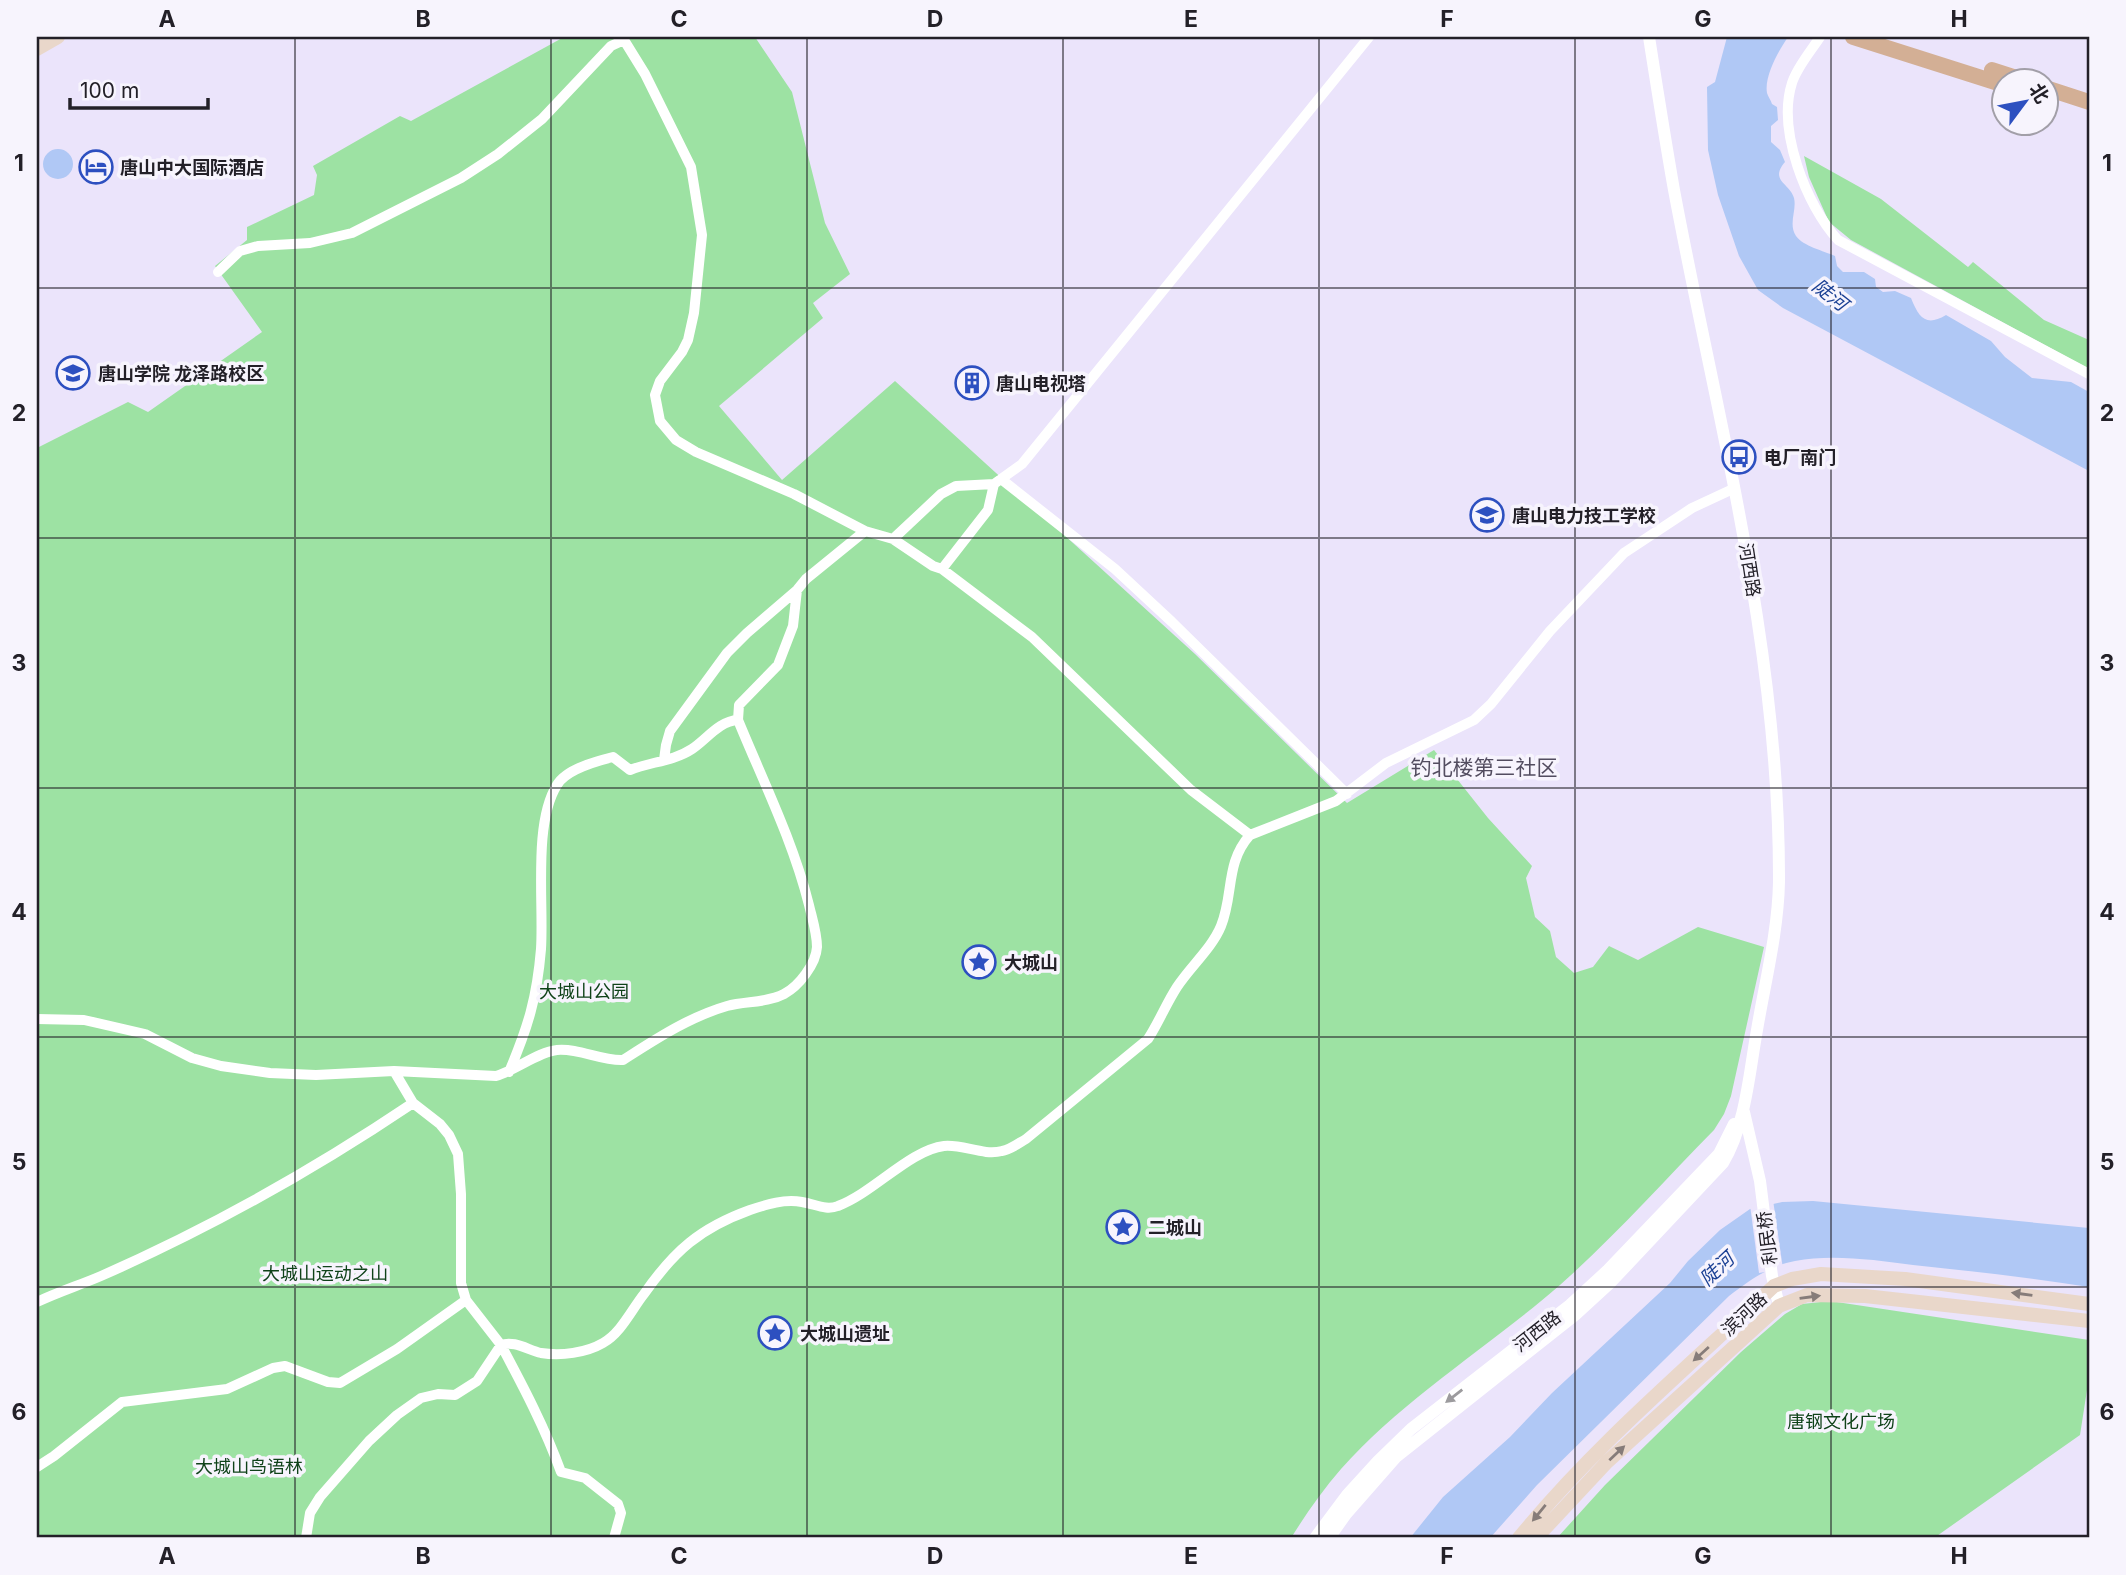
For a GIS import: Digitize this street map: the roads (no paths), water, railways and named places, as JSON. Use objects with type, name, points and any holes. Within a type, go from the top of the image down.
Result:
[{"type":"main road","points":[[37,49],[58,37]]},
{"type":"main road","points":[[1853,37],[1880,38],[1990,70]]},
{"type":"main road","points":[[1880,38],[1990,80]]},
{"type":"main road","points":[[2060,93],[2089,102]]},
{"type":"main road","points":[[2060,103],[2089,112]]},
{"type":"main road","name":"滨河路","points":[[1519,1538],[1558,1490],[1773,1281],[1821,1274],[1905,1279],[2089,1304]]},
{"type":"main road","name":"滨河路","points":[[1536,1538],[1607,1462],[1779,1306],[1807,1295],[1866,1296],[2089,1321]]},
{"type":"street","points":[[893,539],[941,494],[956,486],[997,481],[1022,464],[1369,37]]},
{"type":"street","name":"河西路","points":[[1329,1538],[1346,1514],[1396,1457],[1575,1315],[1611,1282],[1723,1163],[1733,1147],[1743,1108],[1775,926],[1779,884],[1775,778],[1763,655],[1735,488],[1674,190],[1648,37]]},
{"type":"street","points":[[1820,37],[1793,82],[1788,107],[1791,138],[1803,182],[1825,226],[1838,240],[2089,374]]},
{"type":"street","points":[[218,272],[240,251],[258,246],[310,243],[352,233],[461,178],[498,154],[542,119],[611,46],[625,38],[691,167],[702,235],[694,313],[688,340],[660,381],[655,395],[660,421],[676,440],[696,452],[794,494],[864,531],[893,539],[933,566],[942,569],[1032,637],[1191,790],[1250,835]]},
{"type":"street","points":[[942,569],[988,510],[997,481]]},
{"type":"street","points":[[997,481],[1115,569],[1347,794]]},
{"type":"street","points":[[306,1538],[310,1513],[320,1497],[369,1441],[397,1415],[421,1398],[438,1394],[455,1395],[477,1381],[501,1345],[508,1342],[543,1353],[586,1351],[606,1342],[674,1255],[705,1229],[782,1201],[835,1208],[864,1195],[907,1162],[944,1146],[987,1152],[1004,1151],[1026,1139],[1148,1039],[1175,990],[1221,927],[1233,860],[1250,835],[1336,801],[1386,763],[1474,720],[1491,704],[1550,631],[1624,553],[1692,508],[1735,488]]},
{"type":"street","points":[[664,760],[670,732],[727,653],[806,579],[864,531]]},
{"type":"street","points":[[37,1019],[84,1020],[145,1034],[192,1058],[221,1066],[270,1073],[316,1075],[394,1071],[496,1076],[562,1049],[613,1061],[623,1060],[692,1019],[728,1006],[771,999],[785,993],[793,988],[813,962],[817,947],[815,930],[803,882],[784,829],[738,720],[739,705],[778,665],[793,626],[797,590]]},
{"type":"street","points":[[509,1072],[534,1006],[541,948],[544,818],[557,785],[563,778],[592,762],[614,757],[630,770],[664,760],[693,748],[728,720],[738,720]]},
{"type":"street","points":[[394,1071],[413,1103],[440,1124],[458,1154],[461,1283],[466,1300],[501,1345],[552,1447],[561,1472],[585,1478],[618,1503],[621,1513],[614,1538]]},
{"type":"street","points":[[37,1302],[100,1276],[207,1224],[332,1157],[413,1103]]},
{"type":"street","name":"河西路","points":[[1315,1538],[1348,1494],[1411,1429],[1570,1305],[1608,1270],[1718,1154],[1743,1108]]},
{"type":"street","name":"利民桥","points":[[1743,1108],[1763,1201],[1773,1281],[1779,1306]]},
{"type":"street","points":[[37,1467],[122,1402],[227,1389],[273,1368],[285,1366],[328,1382],[340,1383],[397,1349],[466,1300]]},
{"type":"water","name":"陡河","points":[[1727,37],[1788,37],[1773,64],[1767,93],[1772,104],[1777,107],[1778,120],[1771,126],[1771,142],[1780,150],[1785,162],[1779,174],[1794,198],[1793,227],[1799,240],[1835,256],[1837,266],[1843,272],[1864,272],[1875,279],[1876,287],[1883,292],[1895,291],[1911,298],[1924,318],[1933,320],[1946,315],[1991,341],[2005,357],[2032,378],[2071,382],[2089,392],[2089,471],[1783,308],[1758,290],[1739,256],[1718,195],[1708,150],[1707,87],[1715,82]]},
{"type":"water","points":[[58,149],[68,154],[73,164],[68,174],[58,179],[48,174],[43,164],[48,154]]},
{"type":"water","name":"陡河","points":[[1813,1201],[2089,1228],[2089,1287],[1884,1261],[1824,1258],[1777,1266],[1752,1279],[1729,1296],[1537,1485],[1490,1538],[1410,1538],[1443,1497],[1510,1437],[1552,1393],[1670,1283],[1720,1230],[1750,1209],[1782,1202]]},
{"type":"place","name":"唐山中大国际酒店","points":[[96,167]]},
{"type":"place","name":"唐山学院 龙泽路校区","points":[[73,373]]},
{"type":"place","name":"唐山电视塔","points":[[972,383]]},
{"type":"place","name":"电厂南门","points":[[1739,457]]},
{"type":"place","name":"唐山电力技工学校","points":[[1487,515]]},
{"type":"place","name":"大城山","points":[[979,962]]},
{"type":"place","name":"二城山","points":[[1123,1227]]},
{"type":"place","name":"大城山遗址","points":[[775,1333]]},
{"type":"district","name":"钓北楼第三社区","points":[[1484,767]]},
{"type":"park label","name":"大城山公园","points":[[584,991]]},
{"type":"park label","name":"大城山运动之山","points":[[325,1273]]},
{"type":"park label","name":"唐钢文化广场","points":[[1841,1421]]},
{"type":"park label","name":"大城山鸟语林","points":[[249,1466]]}]
